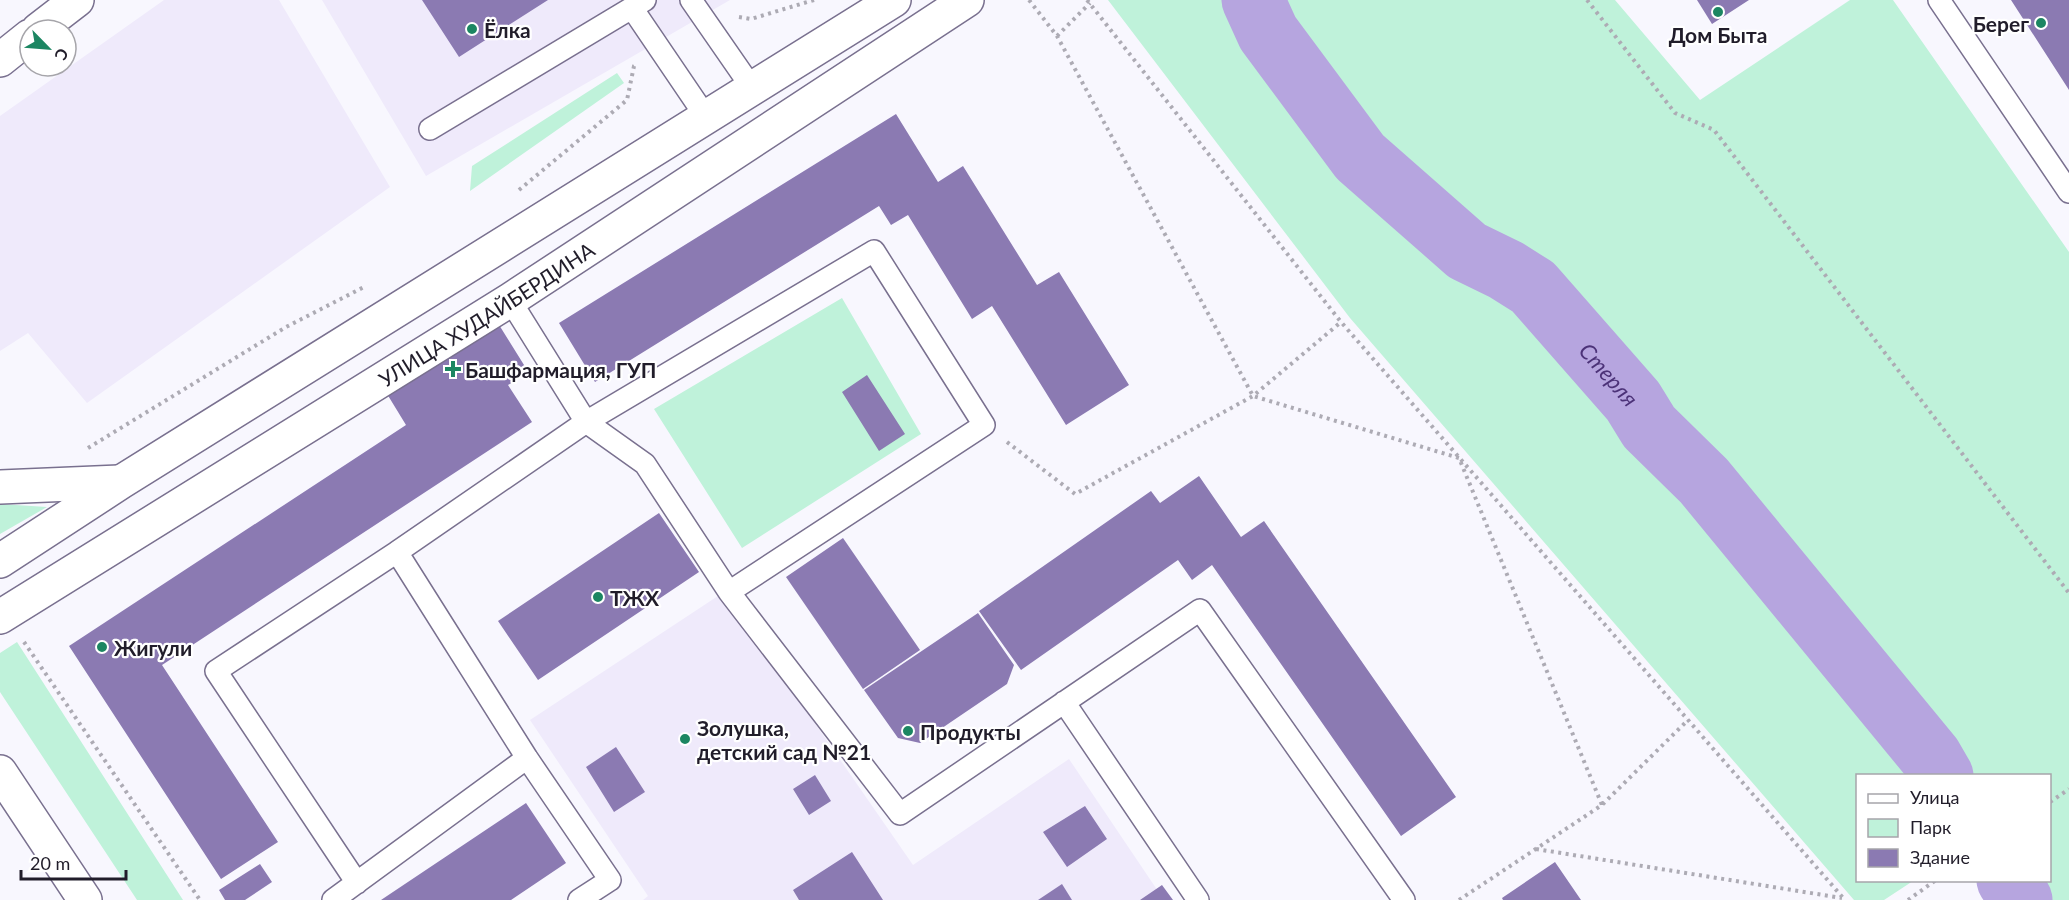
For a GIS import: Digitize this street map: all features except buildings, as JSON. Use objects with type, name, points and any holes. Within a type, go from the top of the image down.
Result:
[{"type":"main road","points":[[54,18],[77,0]]},
{"type":"main road","points":[[0,561],[121,482],[894,0]]},
{"type":"main road","name":"УЛИЦА ХУДАЙБЕРДИНА","points":[[0,617],[510,300],[967,0]]},
{"type":"main road","points":[[0,60],[18,46]]},
{"type":"main road","points":[[0,487],[121,482]]},
{"type":"main road","points":[[0,772],[85,900]]},
{"type":"lane","points":[[691,0],[752,88]]},
{"type":"lane","points":[[1939,0],[2069,192]]},
{"type":"lane","points":[[430,129],[639,4],[661,50],[706,117]]},
{"type":"lane","points":[[357,883],[216,671],[397,552],[586,422],[874,251],[984,425],[729,592]]},
{"type":"lane","points":[[510,300],[586,422],[645,464],[729,592],[900,814],[1200,610],[1404,900]]},
{"type":"lane","points":[[397,552],[527,758],[610,880],[579,900]]},
{"type":"lane","points":[[1064,702],[1198,900]]},
{"type":"lane","points":[[333,900],[527,758]]},
{"type":"path","points":[[707,24],[723,14],[751,19],[814,0]]},
{"type":"path","points":[[1029,0],[1057,36],[1253,396],[1459,458]]},
{"type":"path","points":[[1587,0],[1675,113],[1714,130],[2069,592]]},
{"type":"path","points":[[1057,36],[1089,1],[1341,322],[1844,899]]},
{"type":"path","points":[[511,197],[627,100],[634,66],[661,50]]},
{"type":"path","points":[[84,450],[286,327],[370,284]]},
{"type":"path","points":[[984,425],[1074,494],[1253,396],[1341,322]]},
{"type":"path","points":[[1459,458],[1602,805]]},
{"type":"path","points":[[23,641],[200,900]]},
{"type":"path","points":[[1459,900],[1602,805],[1688,720]]},
{"type":"path","points":[[2051,801],[2069,789]]},
{"type":"path","points":[[1536,849],[1844,899]]},
{"type":"path","points":[[1908,900],[1933,882]]},
{"type":"shaded area","points":[[164,0],[279,0],[390,187],[87,403],[28,333],[0,351],[0,116],[54,78],[78,78],[78,61]]},
{"type":"shaded area","points":[[322,0],[730,0],[426,176]]},
{"type":"shaded area","name":"Золушка, детский сад №21","points":[[724,592],[913,865],[1069,759],[1164,900],[643,900],[648,896],[530,720]]},
{"type":"green space","points":[[1108,0],[1235,0],[1256,37],[1347,166],[1455,264],[1522,297],[1617,411],[1631,436],[1688,493],[1915,774],[1856,774],[1856,882],[1911,882],[1884,900],[1854,900],[1350,318]]},
{"type":"green space","points":[[1263,0],[1615,0],[1700,100],[1850,0],[1893,0],[2069,252],[2069,900],[2041,900],[2029,882],[2051,882],[2051,774],[1959,774],[1942,747],[1742,498],[1546,275],[1472,241],[1364,151],[1276,28]]},
{"type":"green space","points":[[617,73],[624,83],[470,191],[472,166]]},
{"type":"green space","points":[[842,298],[921,434],[742,548],[654,409]]},
{"type":"green space","points":[[0,504],[47,507],[0,534]]},
{"type":"green space","points":[[17,642],[183,900],[137,900],[0,692],[0,653]]},
{"type":"waterway","name":"Стерля","points":[[1253,0],[1268,33],[1360,157],[1467,251],[1506,270],[1533,287],[1633,401],[1649,427],[1704,481],[1931,757],[1941,774]]},
{"type":"waterway","name":"Стерля","points":[[2009,882],[2021,900]]},
{"type":"place","name":"Дом Быта","points":[[1718,12]]},
{"type":"place","name":"Берег","points":[[2041,23]]},
{"type":"place","name":"Ёлка","points":[[472,29]]},
{"type":"place","name":"Башфармация, ГУП","points":[[453,369]]},
{"type":"place","name":"ТЖХ","points":[[598,597]]},
{"type":"place","name":"Жигули","points":[[102,647]]},
{"type":"place","name":"Продукты","points":[[908,731]]},
{"type":"place","name":"Золушка, детский сад №21","points":[[685,739]]}]
